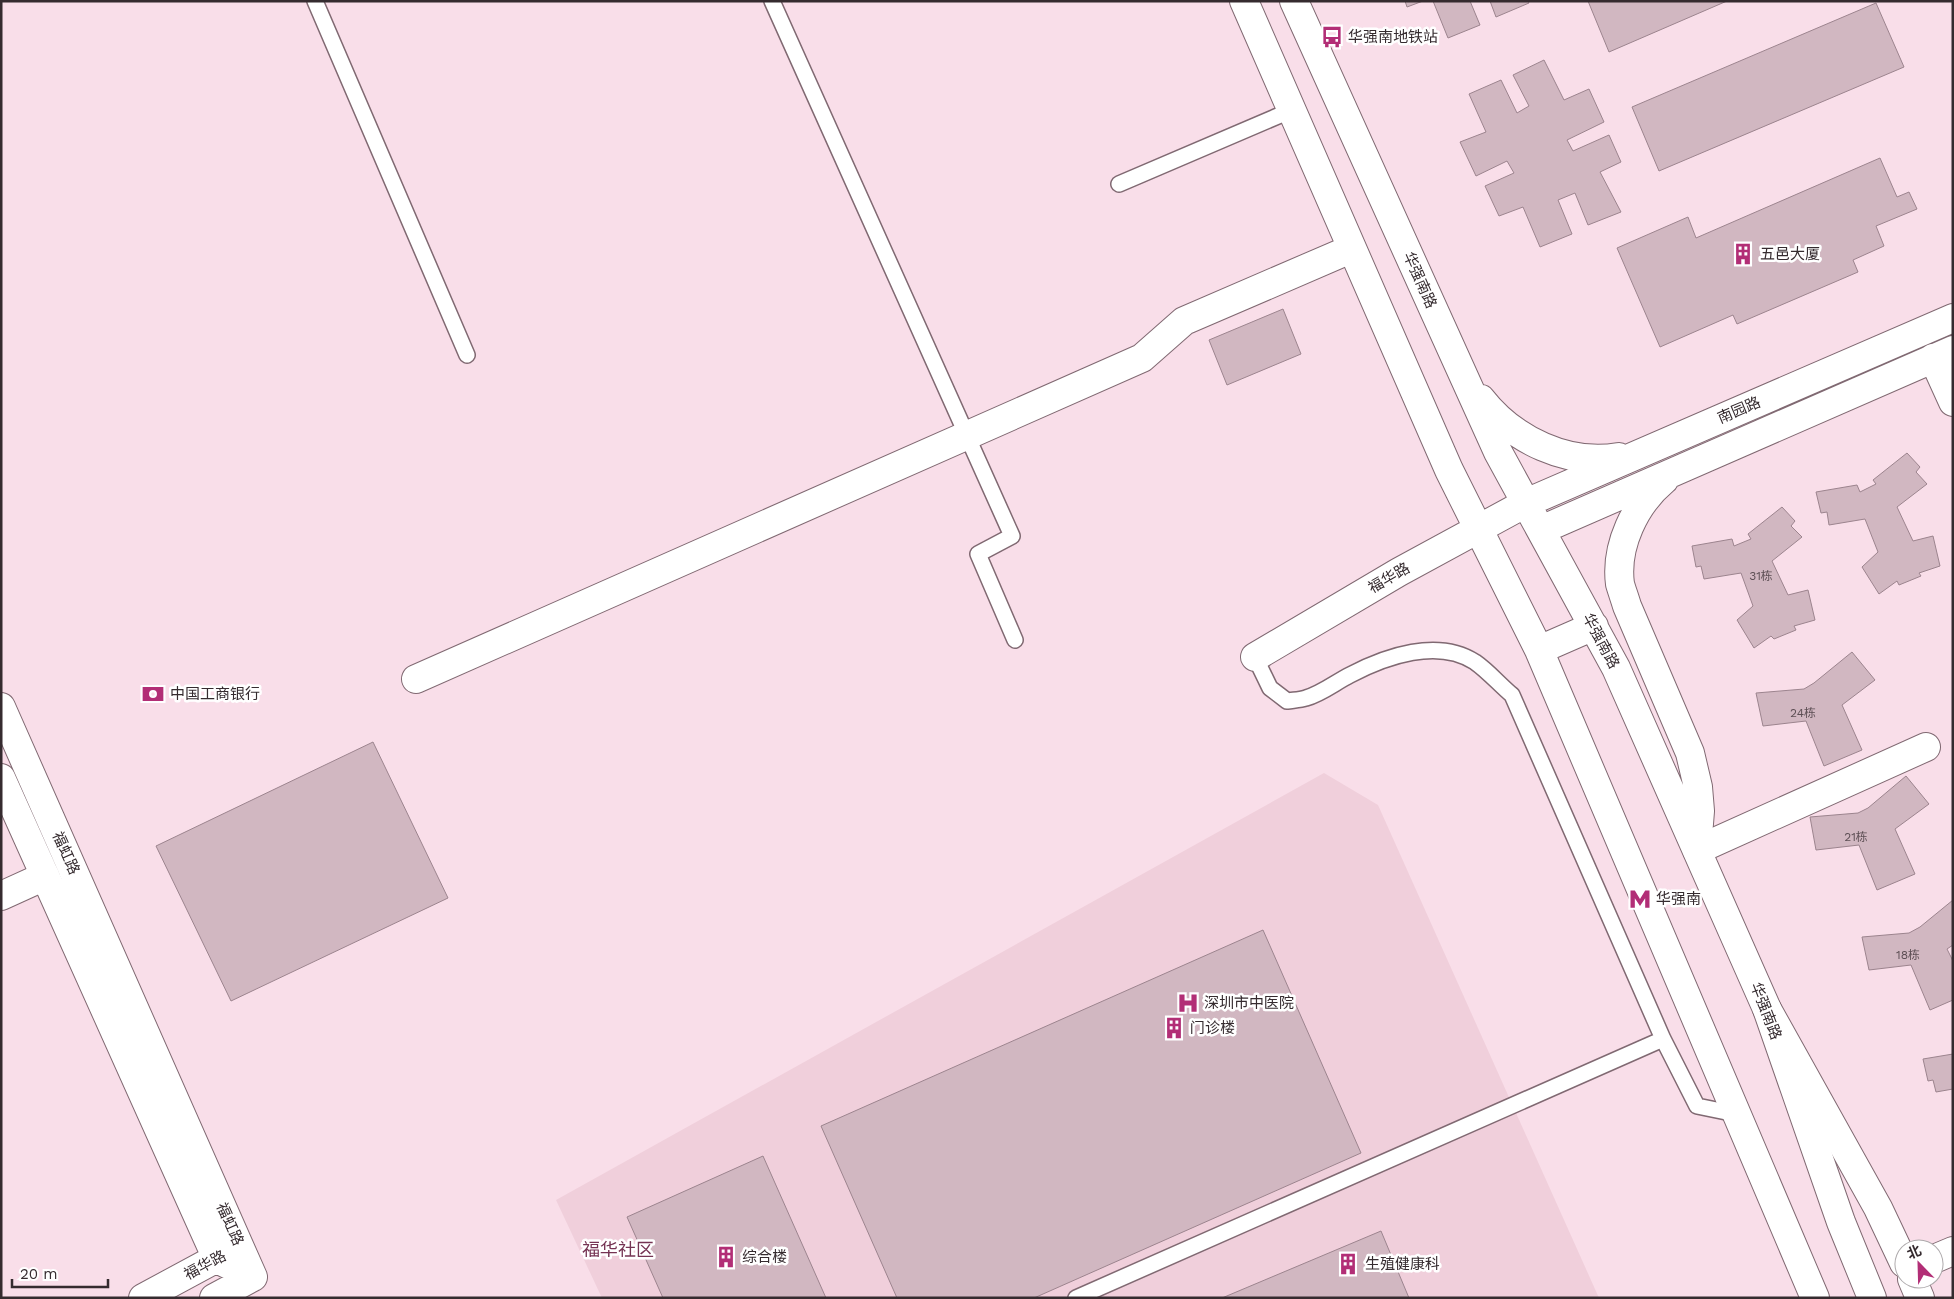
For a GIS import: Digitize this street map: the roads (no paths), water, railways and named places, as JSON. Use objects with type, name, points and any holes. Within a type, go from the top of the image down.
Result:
[{"type":"main road","points":[[1244,1],[1449,470],[1539,650],[1815,1298]]},
{"type":"main road","name":"华强南路","points":[[1294,1],[1498,452],[1616,668],[1767,1009],[1841,1222],[1872,1298]]},
{"type":"main road","points":[[416,679],[1142,358],[1184,321],[1352,249]]},
{"type":"main road","name":"南园路","points":[[1526,503],[1953,318]]},
{"type":"main road","points":[[1943,354],[1953,402]]},
{"type":"main road","name":"南园路","points":[[1541,530],[1943,354]]},
{"type":"main road","points":[[1464,377],[1488,408],[1514,431],[1542,447],[1573,456],[1606,459],[1638,454]]},
{"type":"main road","points":[[1672,472],[1652,490],[1636,511],[1625,538],[1620,583],[1627,606],[1690,754],[1698,786],[1700,811],[1697,850],[1926,747]]},
{"type":"main road","name":"福华路","points":[[1255,657],[1399,572],[1526,503]]},
{"type":"main road","points":[[1539,650],[1594,626]]},
{"type":"main road","name":"福虹路","points":[[1,707],[253,1277]]},
{"type":"main road","name":"福虹路","points":[[1,778],[217,1259],[253,1277]]},
{"type":"main road","points":[[1,896],[45,876]]},
{"type":"main road","points":[[1767,1009],[1878,1208],[1894,1241]]},
{"type":"main road","name":"福华路","points":[[143,1298],[240,1246]]},
{"type":"main road","points":[[214,1298],[253,1277]]},
{"type":"lane","points":[[316,1],[467,355]]},
{"type":"lane","points":[[772,1],[1012,536],[978,554],[1015,640]]},
{"type":"lane","points":[[1119,184],[1292,110]]},
{"type":"lane","points":[[1255,657],[1270,688],[1287,701],[1306,698],[1358,671],[1382,661],[1410,653],[1431,650],[1462,655],[1475,663],[1512,696],[1664,1039],[1696,1106],[1736,1114]]},
{"type":"lane","points":[[1076,1298],[1664,1039]]},
{"type":"place","name":"华强南地铁站","points":[[1332,37]]},
{"type":"place","name":"五邑大厦","points":[[1743,254]]},
{"type":"place","name":"中国工商银行","points":[[153,694]]},
{"type":"place","name":"华强南","points":[[1640,899]]},
{"type":"place","name":"深圳市中医院","points":[[1188,1003]]},
{"type":"place","name":"门诊楼","points":[[1174,1028]]},
{"type":"place","name":"综合楼","points":[[726,1257]]},
{"type":"place","name":"生殖健康科","points":[[1348,1264]]},
{"type":"district","name":"福华社区","points":[[618,1250]]}]
